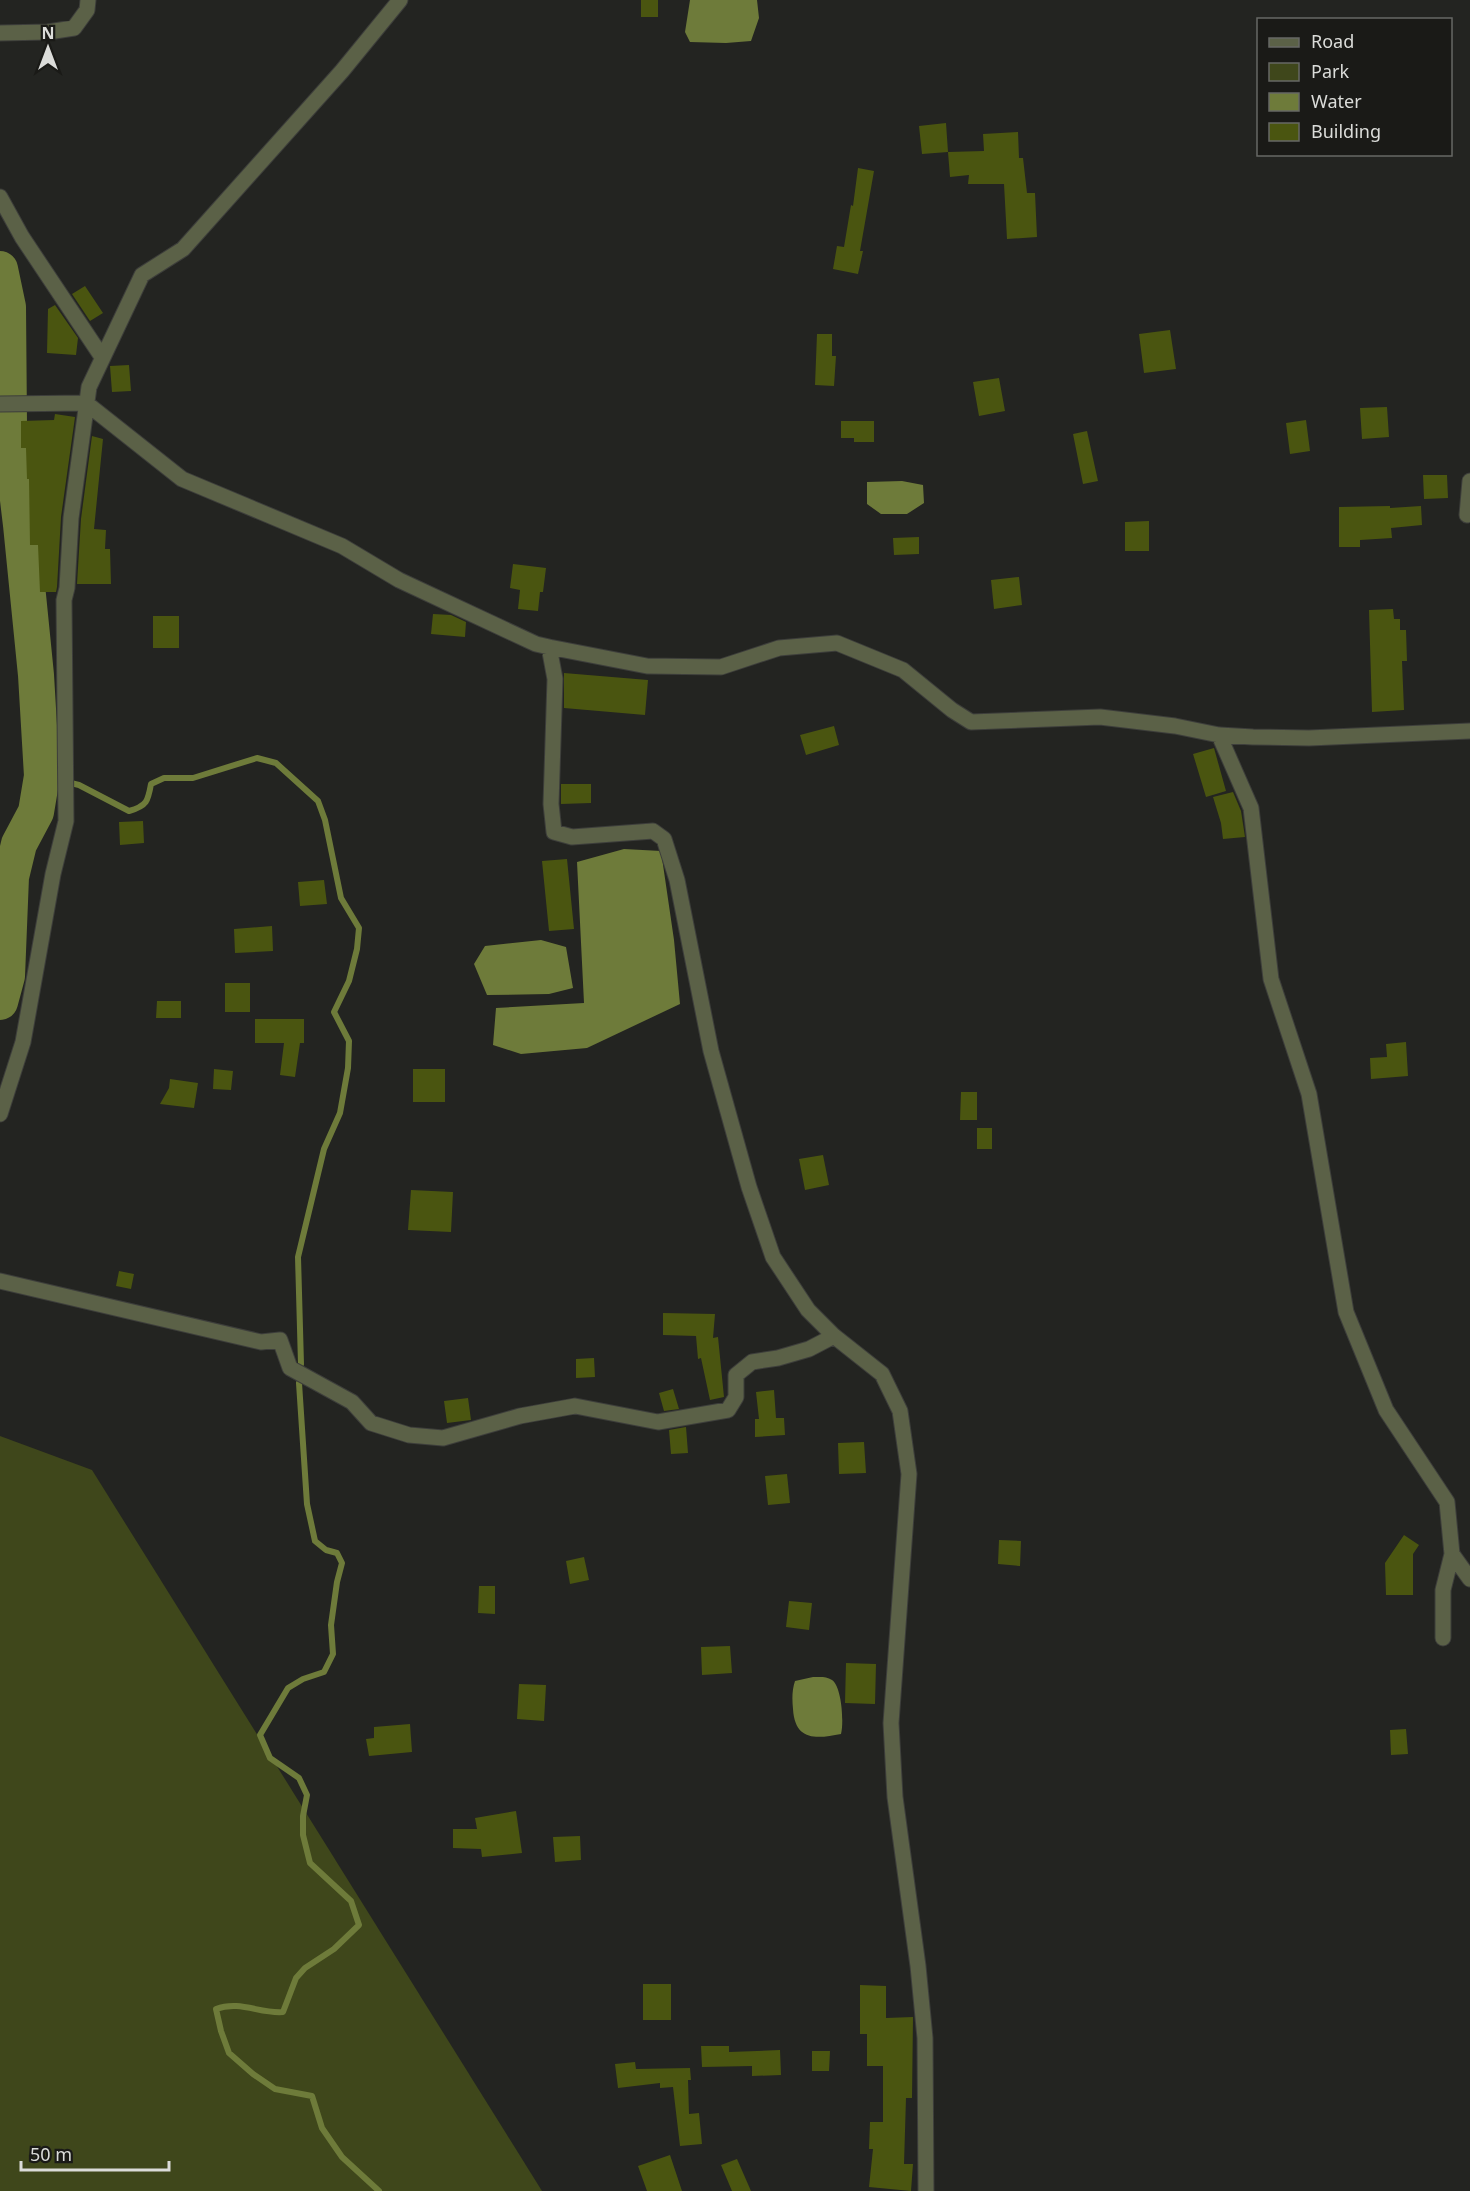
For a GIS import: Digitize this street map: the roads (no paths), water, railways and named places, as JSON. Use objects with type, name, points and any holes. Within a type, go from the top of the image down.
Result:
[{"type":"street","points":[[0,33],[48,32],[74,28],[87,10],[88,0]]},
{"type":"street","points":[[0,1114],[24,1042],[53,874],[66,821],[64,600],[67,588],[71,518],[89,387],[142,275],[183,249],[342,71],[400,0]]},
{"type":"street","points":[[0,197],[22,237],[102,357]]},
{"type":"street","points":[[0,404],[86,402],[182,479],[342,546],[399,580],[536,644],[549,647],[647,666],[721,667],[779,648],[837,643],[903,670],[952,710],[971,722],[1100,717],[1175,726],[1219,735],[1309,738],[1470,731]]},
{"type":"street","points":[[1467,515],[1470,481]]},
{"type":"street","points":[[549,647],[555,679],[551,795],[554,832],[572,837],[653,831],[664,839],[677,880],[711,1052],[749,1187],[773,1257],[808,1310],[834,1335],[882,1374],[900,1411],[909,1474],[891,1723],[895,1797],[918,1966],[925,2038],[926,2191]]},
{"type":"street","points":[[1219,735],[1251,808],[1271,979],[1309,1094],[1346,1312],[1386,1410],[1447,1502],[1452,1554],[1443,1590],[1443,1638]]},
{"type":"street","points":[[0,1281],[261,1342],[280,1341],[290,1368],[352,1402],[371,1423],[408,1435],[442,1438],[520,1416],[575,1406],[658,1422],[728,1410],[736,1397],[736,1375],[752,1362],[778,1358],[809,1349],[834,1335]]},
{"type":"street","points":[[1452,1554],[1470,1579]]},
{"type":"water","points":[[690,0],[757,0],[759,18],[751,41],[690,42],[685,32]]},
{"type":"water","points":[[902,481],[923,485],[924,503],[907,514],[881,514],[867,504],[867,482]]},
{"type":"water","points":[[624,849],[661,851],[674,940],[680,1004],[587,1048],[521,1054],[493,1045],[496,1008],[584,1003],[577,862]]},
{"type":"water","points":[[541,940],[566,947],[573,988],[549,994],[487,995],[474,964],[485,946]]},
{"type":"water","points":[[813,1677],[832,1680],[838,1690],[841,1706],[841,1734],[815,1737],[802,1732],[798,1727],[793,1705],[795,1681]]},
{"type":"waterway","points":[[0,269],[8,307],[9,424],[36,675],[42,776],[36,812],[19,844],[11,877],[7,976],[0,1002]]},
{"type":"waterway","points":[[42,776],[79,785],[129,811],[143,805],[151,784],[164,778],[193,778],[257,758],[276,763],[318,801],[325,820],[341,898],[359,928],[357,949],[349,981],[334,1012],[349,1041],[348,1068],[340,1113],[324,1149],[298,1257],[301,1364]]},
{"type":"waterway","points":[[299,1383],[307,1504],[315,1541],[326,1550],[337,1553],[342,1563],[331,1625],[333,1654],[324,1672],[303,1679],[288,1688],[260,1735],[270,1758],[299,1778],[307,1795],[303,1816],[303,1835],[310,1863],[351,1901],[359,1925],[334,1949],[305,1968],[296,1978],[283,2012],[233,2006],[216,2009],[229,2053],[275,2089],[312,2096],[322,2128],[342,2157],[379,2191]]}]
